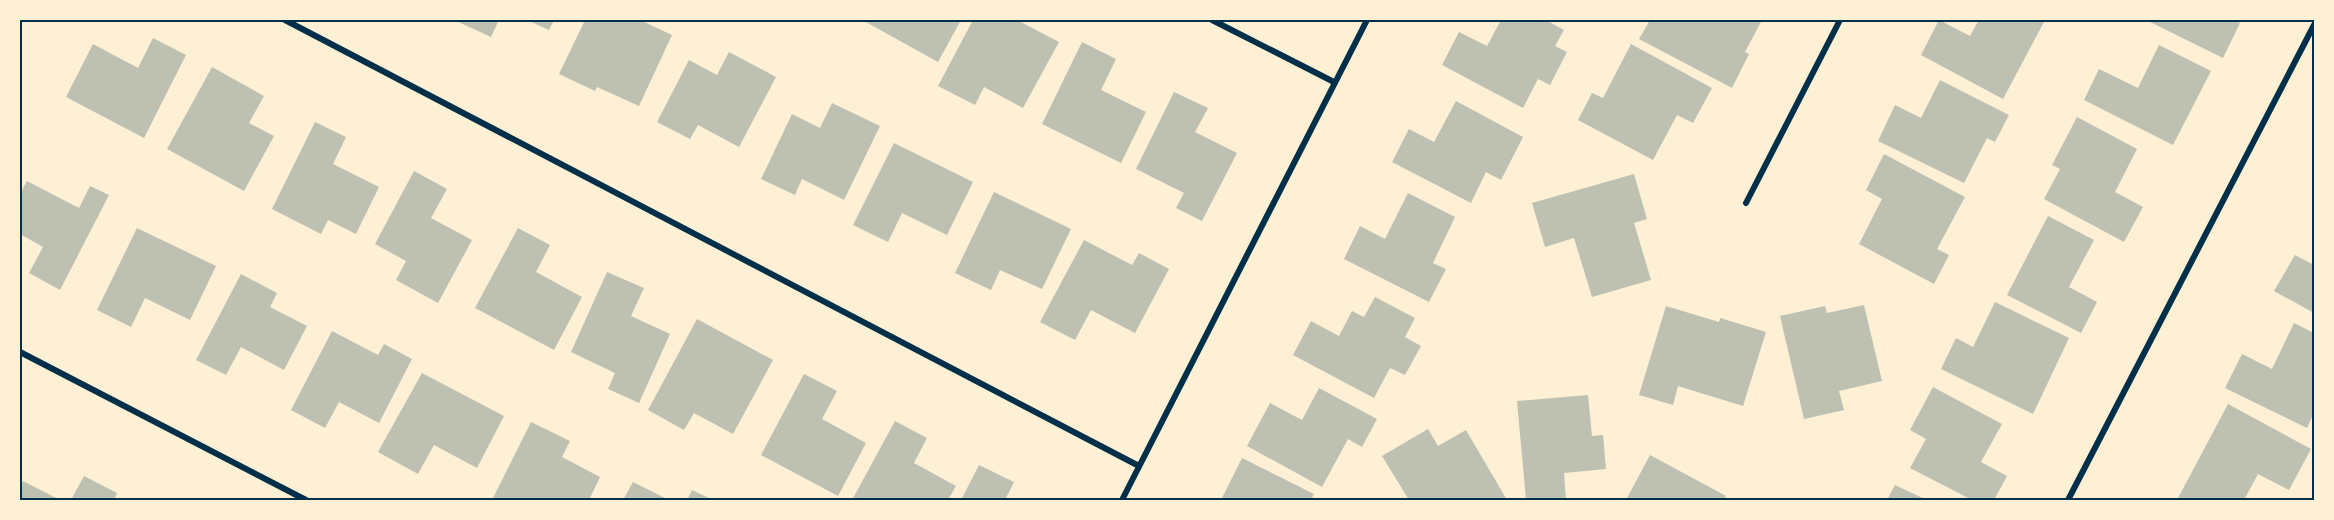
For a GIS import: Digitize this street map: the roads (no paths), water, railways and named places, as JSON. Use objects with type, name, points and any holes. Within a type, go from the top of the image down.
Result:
[{"type":"street","points":[[285,20],[1139,466]]},
{"type":"street","points":[[1212,20],[1334,82]]},
{"type":"street","points":[[1122,501],[1367,20]]},
{"type":"street","points":[[1746,203],[1840,20]]},
{"type":"street","points":[[2068,501],[2314,26]]},
{"type":"street","points":[[20,352],[306,501]]}]
